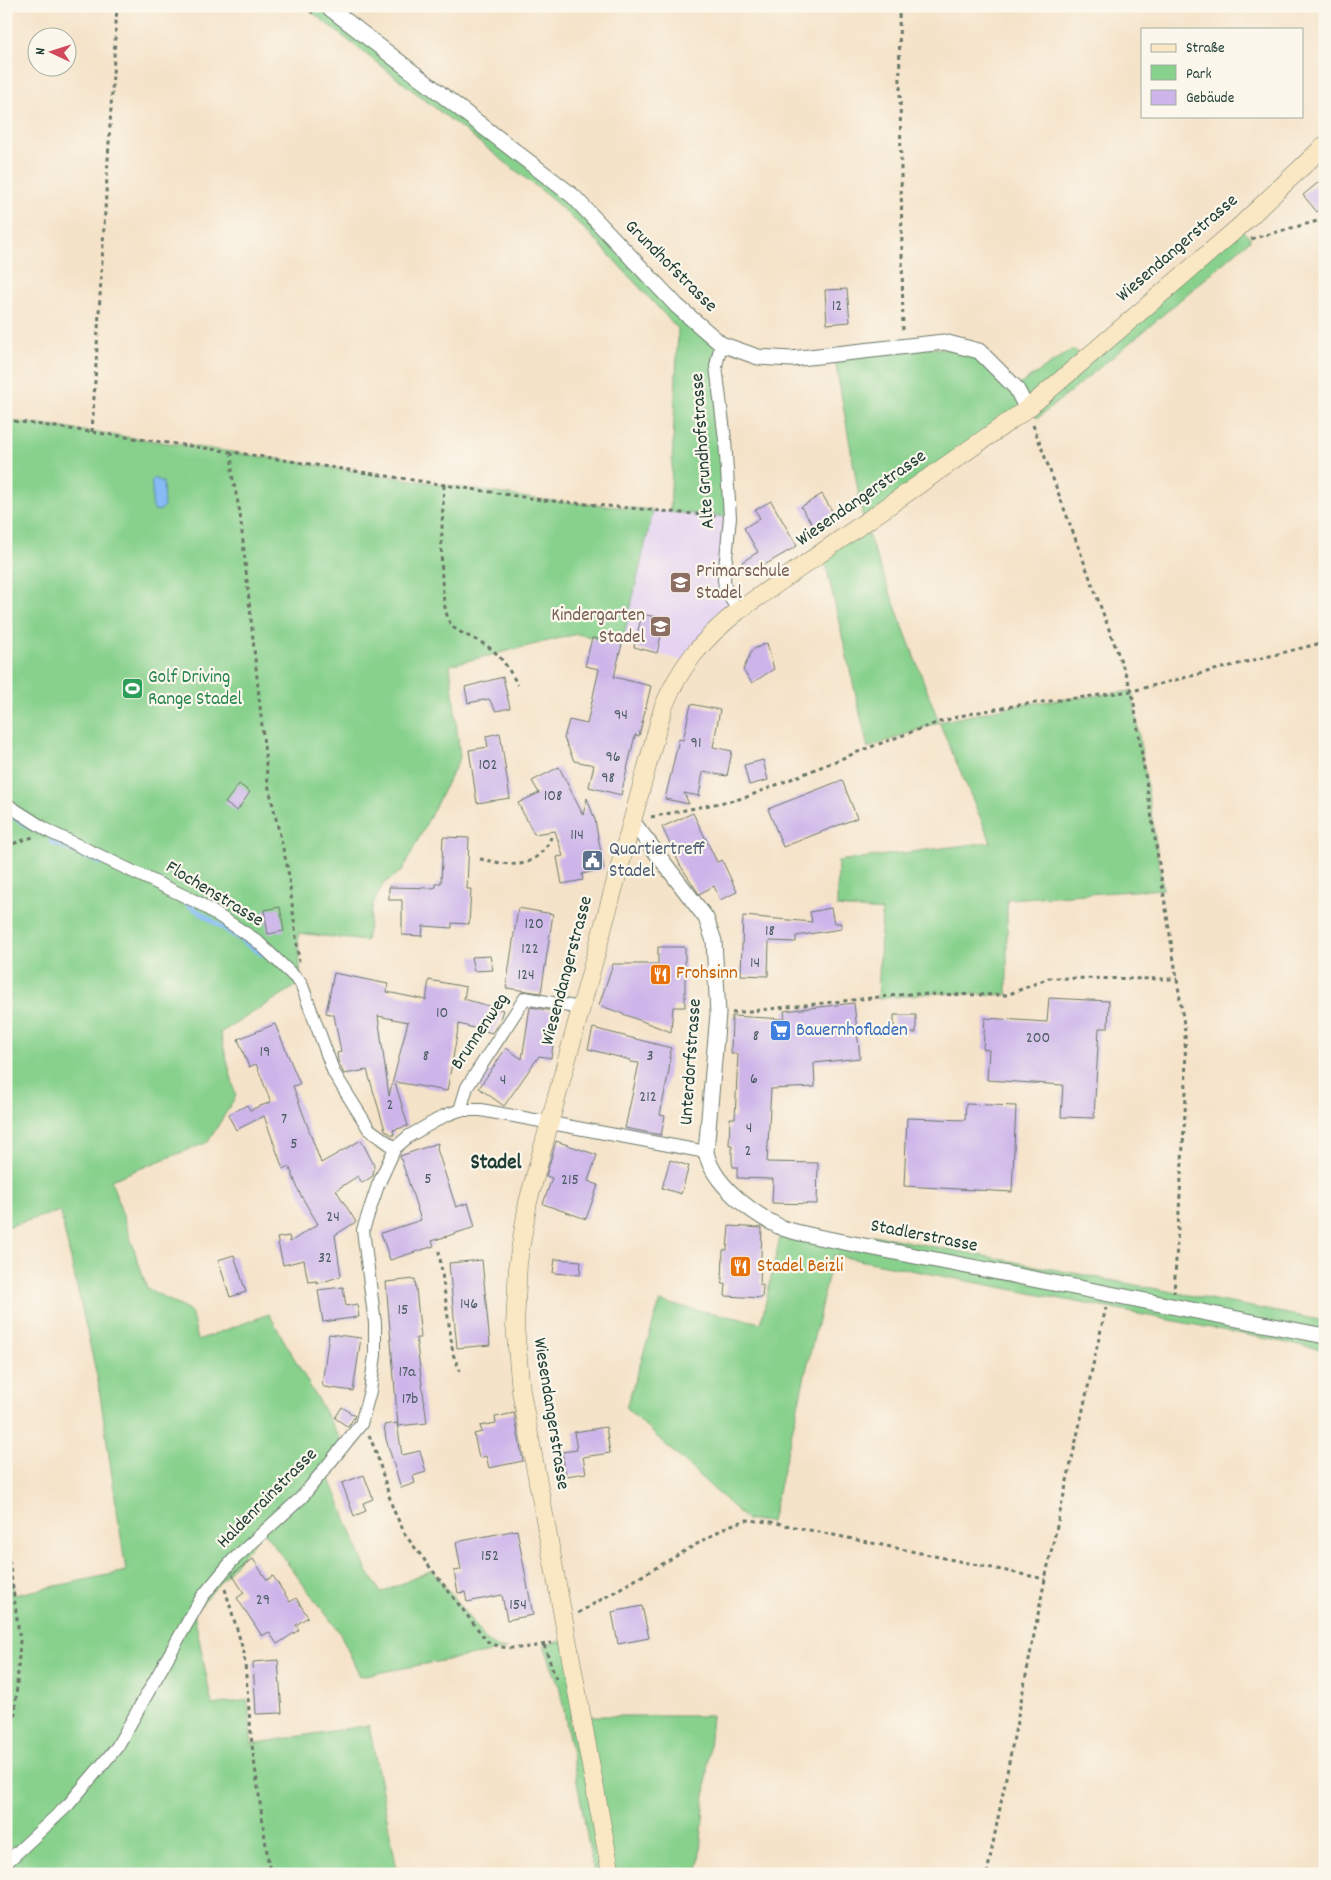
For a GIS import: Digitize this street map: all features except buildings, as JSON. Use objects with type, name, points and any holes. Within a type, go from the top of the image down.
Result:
[{"type":"main road","name":"Wiesendangerstrasse","points":[[611,1874],[521,1391],[515,1326],[518,1264],[528,1202],[548,1122],[663,708],[672,687],[698,647],[710,633],[738,611],[1032,417],[1325,145]]},
{"type":"street","name":"Grundhofstrasse","points":[[321,11],[573,196],[677,306],[721,344],[758,357],[791,360],[944,342],[980,351],[1016,388],[1032,417]]},
{"type":"street","name":"Alte Grundhofstrasse","points":[[721,344],[716,366],[725,440],[730,517],[724,579],[725,588],[738,611]]},
{"type":"street","name":"Flochenstrasse","points":[[6,804],[50,832],[199,903],[256,940],[301,983],[334,1073],[369,1129],[395,1148]]},
{"type":"street","name":"Unterdorfstrasse","points":[[632,821],[706,918],[714,941],[718,1014],[706,1152]]},
{"type":"street","name":"Brunnenweg","points":[[460,1110],[467,1087],[525,998],[580,1008]]},
{"type":"street","name":"Haldenrainstrasse","points":[[6,1863],[69,1804],[117,1747],[202,1596],[263,1531],[302,1497],[361,1424],[370,1391],[375,1355],[375,1323],[363,1230],[378,1185],[395,1148],[409,1136],[444,1116],[460,1110],[481,1110],[548,1122]]},
{"type":"street","points":[[548,1122],[706,1152]]},
{"type":"street","name":"Stadlerstrasse","points":[[706,1152],[711,1167],[748,1208],[782,1228],[818,1237],[1325,1336]]},
{"type":"path","points":[[92,432],[117,6]]},
{"type":"path","points":[[304,6],[321,11]]},
{"type":"path","points":[[899,6],[903,346]]},
{"type":"path","points":[[1244,246],[1251,239],[1325,219]]},
{"type":"path","points":[[1032,417],[1132,691],[1185,1031],[1186,1096],[1177,1273]]},
{"type":"path","points":[[6,420],[232,452],[542,500],[730,517]]},
{"type":"path","points":[[232,452],[232,474],[240,514],[268,784],[288,870],[297,933],[301,983]]},
{"type":"path","points":[[444,485],[443,599],[448,620],[453,627],[490,648],[501,658],[518,685]]},
{"type":"path","points":[[632,821],[744,798],[868,748],[939,722],[968,714],[1019,705],[1132,691],[1325,642]]},
{"type":"path","points":[[6,846],[50,832]]},
{"type":"path","points":[[480,859],[521,864],[542,853],[549,843],[551,836]]},
{"type":"path","points":[[718,1014],[908,994],[1007,995],[1049,978],[1177,979]]},
{"type":"path","points":[[439,1251],[453,1354],[460,1371]]},
{"type":"path","points":[[987,1874],[1045,1579],[1108,1294]]},
{"type":"path","points":[[361,1424],[368,1433],[377,1455],[393,1509],[406,1536],[487,1642],[496,1647],[507,1649],[544,1645]]},
{"type":"path","points":[[585,1610],[728,1526],[747,1520],[771,1522],[1045,1579]]},
{"type":"path","points":[[6,1537],[20,1641],[15,1712],[6,1748]]},
{"type":"path","points":[[221,1574],[244,1654],[252,1745],[270,1874]]},
{"type":"shaded area","name":"Primarschule Stadel","points":[[653,510],[730,517],[724,579],[738,611],[687,662],[622,644]]},
{"type":"green space","points":[[304,6],[327,6],[573,196],[721,344],[730,517],[670,512],[678,329],[590,234],[546,194]]},
{"type":"green space","points":[[1239,227],[1251,239],[1144,331],[1038,418],[1027,409],[864,524],[834,354],[903,346],[979,351],[1016,387],[1073,349],[1083,358]]},
{"type":"green space","points":[[6,420],[232,452],[542,500],[653,510],[622,644],[577,634],[450,665],[460,758],[402,871],[384,883],[373,904],[366,941],[298,933],[301,983],[220,1033],[236,1096],[208,1142],[111,1180],[147,1288],[191,1312],[198,1340],[269,1314],[344,1446],[326,1469],[366,1569],[381,1593],[432,1570],[487,1641],[496,1647],[507,1649],[360,1676],[340,1633],[263,1531],[194,1613],[212,1705],[248,1700],[252,1744],[369,1725],[398,1874],[6,1874],[6,1537],[14,1595],[126,1571],[98,1381],[60,1211],[6,1227]]},
{"type":"green space","points":[[864,524],[939,722],[868,748],[823,552]]},
{"type":"green space","points":[[1132,691],[1163,889],[1007,899],[1007,995],[933,993],[878,999],[882,911],[837,907],[838,861],[991,842],[939,722],[1019,705]]},
{"type":"green space","points":[[782,1228],[858,1245],[873,1235],[1325,1321],[1325,1350],[833,1255],[771,1522],[747,1520],[626,1408],[660,1302],[761,1323]]},
{"type":"green space","points":[[568,1640],[582,1716],[712,1716],[698,1874],[594,1874],[560,1689],[544,1645]]},
{"type":"water","points":[[154,478],[163,482],[164,506],[160,511],[154,510],[153,507],[151,482]]},
{"type":"waterway","points":[[6,812],[29,827]]},
{"type":"waterway","points":[[51,842],[101,863]]},
{"type":"waterway","points":[[186,903],[262,954]]},
{"type":"place","name":"Primarschule Stadel","points":[[680,583]]},
{"type":"place","name":"Kindergarten Stadel","points":[[661,627]]},
{"type":"place","name":"Golf Driving Range Stadel","points":[[132,689]]},
{"type":"place","name":"Quartiertreff Stadel","points":[[593,861]]},
{"type":"place","name":"Frohsinn","points":[[660,974]]},
{"type":"place","name":"Bauernhofladen","points":[[780,1031]]},
{"type":"place","name":"Stadel Beizli","points":[[741,1267]]},
{"type":"district","name":"Stadel","points":[[496,1164]]}]
